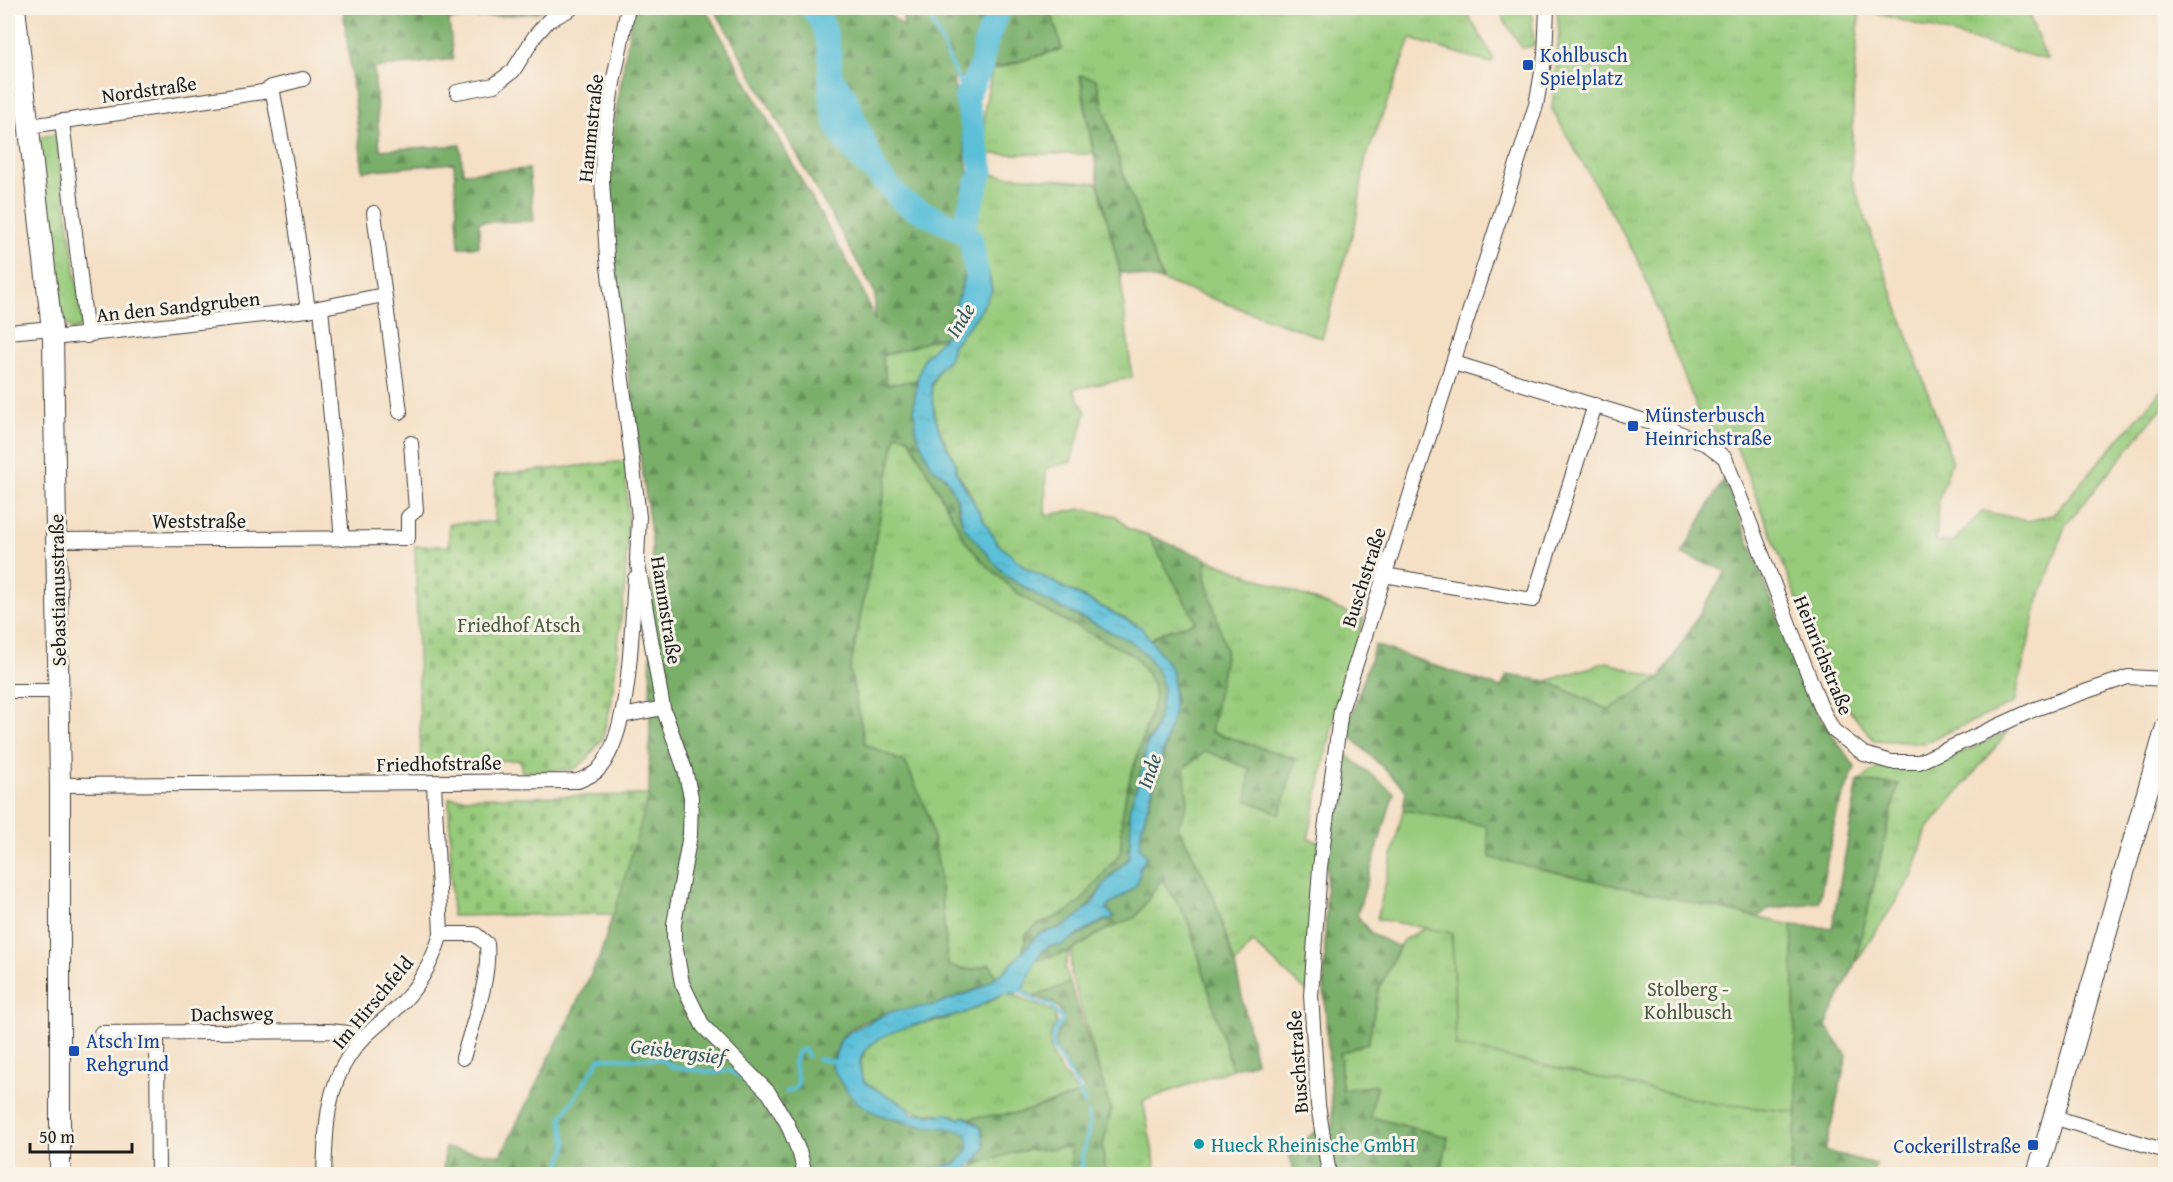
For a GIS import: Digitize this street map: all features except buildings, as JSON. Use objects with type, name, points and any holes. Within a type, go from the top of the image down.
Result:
[{"type":"main road","name":"Sebastianusstraße","points":[[15,8],[53,333],[60,784],[60,1174]]},
{"type":"main road","points":[[2037,1174],[2166,727]]},
{"type":"street","points":[[458,92],[494,85],[513,71],[548,21],[572,8]]},
{"type":"street","name":"Hammstraße","points":[[628,8],[611,93],[603,147],[602,180],[607,258],[639,517],[637,559],[663,708],[682,762],[691,797],[690,835],[674,924],[674,939],[682,983],[703,1026],[769,1093],[787,1123],[800,1154],[805,1174]]},
{"type":"street","name":"Buschstraße","points":[[1329,1174],[1318,1104],[1311,995],[1320,867],[1341,710],[1536,105],[1545,56],[1547,8]]},
{"type":"street","name":"Nordstraße","points":[[30,126],[263,92],[272,87],[303,79]]},
{"type":"street","points":[[272,87],[333,424],[342,539]]},
{"type":"street","points":[[63,121],[87,336]]},
{"type":"street","points":[[374,213],[400,412]]},
{"type":"street","name":"An den Sandgruben","points":[[8,332],[87,336],[314,309],[384,295]]},
{"type":"street","name":"Heinrichstraße","points":[[1454,363],[1596,405],[1694,438],[1725,458],[1820,705],[1833,730],[1864,754],[1891,762],[1919,762],[2035,709],[2128,676],[2166,679]]},
{"type":"street","points":[[1384,575],[1533,600],[1596,405]]},
{"type":"street","name":"Weststraße","points":[[56,540],[408,538],[408,517],[416,510],[411,443]]},
{"type":"street","name":"Friedhofstraße","points":[[60,784],[578,781],[598,771],[612,746],[622,716],[637,559]]},
{"type":"street","points":[[8,691],[58,691]]},
{"type":"street","points":[[622,716],[663,708]]},
{"type":"street","name":"Im Hirschfeld","points":[[324,1174],[328,1109],[333,1089],[350,1055],[362,1039],[395,1010],[421,981],[441,934],[434,783]]},
{"type":"street","points":[[441,934],[475,934],[487,944],[488,961],[485,978],[464,1058]]},
{"type":"street","name":"Dachsweg","points":[[102,1033],[330,1031],[349,1033],[362,1039]]},
{"type":"street","points":[[157,1034],[158,1174]]},
{"type":"street","points":[[2053,1117],[2166,1151]]},
{"type":"green space","points":[[343,8],[548,8],[535,13],[449,20],[453,59],[374,68],[380,150],[460,145],[463,173],[529,169],[534,221],[479,222],[479,247],[459,247],[454,163],[363,171]]},
{"type":"green space","points":[[633,8],[705,8],[861,286],[875,321],[875,293],[714,8],[882,8],[904,27],[902,8],[1050,8],[1062,49],[953,80],[965,147],[970,209],[965,270],[958,302],[946,336],[882,356],[887,385],[917,380],[914,405],[936,470],[945,477],[952,488],[958,512],[1006,576],[1045,600],[1132,642],[1147,655],[1161,677],[1163,691],[1159,717],[1146,747],[1142,770],[1129,810],[1131,822],[1129,858],[1112,874],[1082,914],[1066,926],[1039,934],[1023,952],[1026,934],[1038,925],[1067,912],[1082,900],[1121,852],[1122,818],[1127,789],[1155,699],[1153,683],[1135,656],[1042,609],[1017,593],[983,562],[966,542],[909,438],[896,434],[850,670],[865,744],[906,763],[929,817],[939,869],[948,966],[973,970],[990,964],[997,978],[975,990],[937,1004],[886,1015],[859,1024],[841,1039],[832,1066],[901,1122],[954,1128],[967,1135],[969,1146],[966,1155],[951,1165],[913,1174],[443,1174],[445,1148],[501,1155],[600,956],[649,795],[652,541],[609,236],[610,149]]},
{"type":"green space","points":[[1050,8],[1464,8],[1494,59],[1490,63],[1411,39],[1365,161],[1356,221],[1322,338],[1163,281],[1122,171],[1096,79],[1080,76],[1093,154],[986,154],[984,112],[992,70],[1062,49]]},
{"type":"green space","points":[[1500,8],[1531,8],[1534,46],[1522,48],[1504,20]]},
{"type":"green space","points":[[1557,8],[2026,8],[2047,60],[1860,9],[1854,76],[1851,177],[1952,460],[1938,502],[1936,541],[1952,543],[1983,511],[2028,521],[2053,515],[2165,386],[2165,404],[2065,526],[2037,606],[2014,703],[1924,743],[1874,740],[1834,692],[1736,446],[1702,421],[1638,260],[1552,109],[1559,34]]},
{"type":"green space","points":[[1080,75],[1096,79],[1122,171],[1163,281],[1120,272],[1100,190]]},
{"type":"green space","points":[[56,134],[83,326],[72,330],[60,317],[37,138]]},
{"type":"green space","points":[[986,174],[1098,183],[1120,272],[1132,378],[1073,389],[1086,412],[1071,462],[1046,468],[1045,515],[1083,509],[1116,516],[1129,529],[1148,535],[1197,622],[1163,632],[1150,640],[1136,624],[1026,568],[997,543],[980,517],[970,492],[956,472],[956,464],[938,427],[930,391],[939,369],[950,358],[953,345],[977,316],[992,290],[989,274],[973,236],[973,221],[984,196]]},
{"type":"green space","points":[[946,336],[924,358],[917,380],[887,386],[882,356]]},
{"type":"green space","points":[[896,433],[909,438],[966,542],[984,562],[1017,593],[1042,609],[1135,656],[1153,683],[1155,698],[1127,789],[1122,818],[1121,852],[1082,900],[1067,912],[1038,925],[1026,934],[1023,952],[997,978],[990,964],[973,970],[948,966],[939,869],[929,817],[905,763],[865,744],[850,670]]},
{"type":"green space","name":"Friedhof Atsch","points":[[625,461],[628,517],[625,585],[611,705],[602,739],[588,758],[575,769],[522,772],[520,760],[421,763],[415,546],[449,546],[449,523],[495,522],[495,475]]},
{"type":"green space","points":[[1724,478],[1814,709],[1855,767],[1836,814],[1819,902],[1769,909],[1757,917],[1490,858],[1485,826],[1403,810],[1406,790],[1346,732],[1375,645],[1501,688],[1507,675],[1547,681],[1608,710],[1659,680],[1726,571],[1682,554]]},
{"type":"green space","points":[[1148,535],[1207,559],[1205,577],[1226,650],[1211,732],[1296,759],[1280,814],[1247,800],[1250,769],[1206,751],[1184,768],[1188,803],[1178,826],[1213,895],[1235,965],[1256,1062],[1232,1069],[1188,920],[1162,879],[1136,917],[1107,929],[1071,951],[1035,961],[1048,946],[1072,940],[1094,926],[1109,920],[1111,912],[1106,909],[1137,883],[1138,870],[1147,857],[1140,849],[1141,830],[1161,764],[1175,702],[1173,674],[1150,640],[1163,632],[1196,622]]},
{"type":"green space","points":[[1207,559],[1364,619],[1338,699],[1308,839],[1319,842],[1307,992],[1252,942],[1235,965],[1213,895],[1178,826],[1187,803],[1184,768],[1206,751],[1250,769],[1296,759],[1211,732],[1226,650],[1205,577]]},
{"type":"green space","points":[[1607,662],[1659,679],[1609,710],[1547,681]]},
{"type":"green space","points":[[2009,731],[1927,829],[1912,877],[1855,963],[1898,784],[1858,782],[1879,767],[1925,770]]},
{"type":"green space","points":[[1339,749],[1394,793],[1357,915],[1371,934],[1399,947],[1378,991],[1368,1043],[1340,1053],[1342,1090],[1376,1085],[1370,1117],[1448,1137],[1441,1174],[1295,1174],[1289,1153],[1317,1130],[1333,1126],[1324,989],[1327,861]]},
{"type":"green space","points":[[1858,782],[1898,784],[1855,963],[1826,1026],[1847,1056],[1825,1151],[1876,1164],[1873,1174],[1790,1174],[1797,1112],[1792,925],[1832,928]]},
{"type":"green space","points":[[649,795],[614,914],[452,916],[449,798]]},
{"type":"green space","name":"Stolberg - Kohlbusch","points":[[1403,810],[1486,826],[1490,858],[1792,925],[1797,1112],[1712,1103],[1456,1046],[1452,933],[1377,919]]},
{"type":"green space","points":[[1162,878],[1188,920],[1232,1069],[1143,1101],[1157,1174],[1105,1174],[1103,1145],[1111,1110],[1071,974],[1071,951],[1107,929],[1136,917]]},
{"type":"green space","points":[[1427,927],[1452,933],[1456,1046],[1712,1103],[1797,1112],[1790,1174],[1441,1174],[1448,1137],[1370,1117],[1376,1086],[1342,1090],[1340,1053],[1368,1043],[1378,991],[1403,940]]},
{"type":"green space","points":[[1069,951],[1065,968],[1070,983],[1033,996],[1022,990],[1035,961]]},
{"type":"green space","points":[[1070,983],[1111,1110],[1103,1145],[1105,1174],[1072,1174],[1071,1147],[1019,1151],[975,1165],[985,1147],[981,1128],[970,1118],[1020,1113],[1079,1094],[1084,1089],[1056,1052],[1055,1045],[1062,1018],[1061,1012],[1051,1002],[1033,996]]},
{"type":"green space","points":[[1006,993],[1055,1013],[1056,1025],[1051,1033],[1051,1052],[1079,1094],[1020,1113],[970,1118],[964,1116],[960,1119],[954,1115],[917,1112],[865,1083],[861,1073],[861,1063],[864,1054],[877,1039],[896,1029],[938,1021],[959,1014]]},
{"type":"green space","points":[[1071,1147],[1072,1174],[965,1174],[975,1166],[1001,1155],[1044,1148]]},
{"type":"water","points":[[984,260],[992,290],[977,316],[953,345],[950,358],[939,369],[931,384],[934,413],[941,436],[956,464],[956,472],[997,543],[1026,568],[1142,628],[1173,674],[1174,711],[1141,830],[1140,849],[1147,856],[1139,869],[1137,883],[1106,909],[1115,917],[1098,923],[1062,945],[1048,946],[1037,958],[1025,986],[1017,993],[1006,993],[964,1013],[893,1032],[876,1041],[864,1052],[860,1066],[865,1083],[908,1107],[912,1114],[942,1115],[946,1113],[960,1119],[964,1116],[981,1128],[985,1147],[971,1166],[955,1174],[913,1174],[956,1164],[969,1148],[967,1135],[948,1128],[924,1126],[890,1118],[867,1109],[849,1094],[832,1066],[841,1039],[853,1030],[890,1012],[934,1005],[979,989],[1007,969],[1039,934],[1066,926],[1093,903],[1104,884],[1129,858],[1131,822],[1129,810],[1142,770],[1146,746],[1153,735],[1159,717],[1163,691],[1161,677],[1147,655],[1132,642],[1045,600],[1006,576],[963,526],[958,501],[946,477],[931,466],[916,432],[914,405],[918,376],[924,358],[946,335],[968,268]]},
{"type":"waterway","name":"Inde","points":[[812,8],[825,31],[830,59],[830,77],[844,95],[876,172],[904,203],[962,231],[971,240],[977,276],[974,296]]},
{"type":"waterway","points":[[926,8],[966,97]]},
{"type":"waterway","name":"Inde","points":[[962,231],[982,169],[966,97],[981,68],[984,48],[999,8]]},
{"type":"waterway","name":"Inde","points":[[830,77],[832,107],[839,129],[851,147],[872,169]]},
{"type":"waterway","points":[[1018,989],[1039,1003],[1050,1004],[1062,1020],[1053,1035],[1053,1048],[1075,1082],[1085,1104]]},
{"type":"waterway","name":"Geisbergsief","points":[[786,1092],[795,1088],[798,1083],[794,1063],[798,1051],[804,1049],[808,1056]]},
{"type":"waterway","name":"Geisbergsief","points":[[557,1174],[567,1144],[561,1119],[600,1058],[661,1059],[673,1067],[717,1073],[728,1070],[745,1079],[755,1095],[764,1099]]},
{"type":"waterway","name":"Geisbergsief","points":[[818,1059],[838,1062]]},
{"type":"waterway","points":[[1084,1174],[1082,1159],[1089,1129],[1088,1114]]},
{"type":"place","name":"Kohlbusch Spielplatz","points":[[1528,65]]},
{"type":"place","name":"Münsterbusch Heinrichstraße","points":[[1633,426]]},
{"type":"place","name":"Atsch Im Rehgrund","points":[[74,1051]]},
{"type":"place","name":"Hueck Rheinische GmbH","points":[[1199,1144]]},
{"type":"place","name":"Cockerillstraße","points":[[2033,1145]]}]
